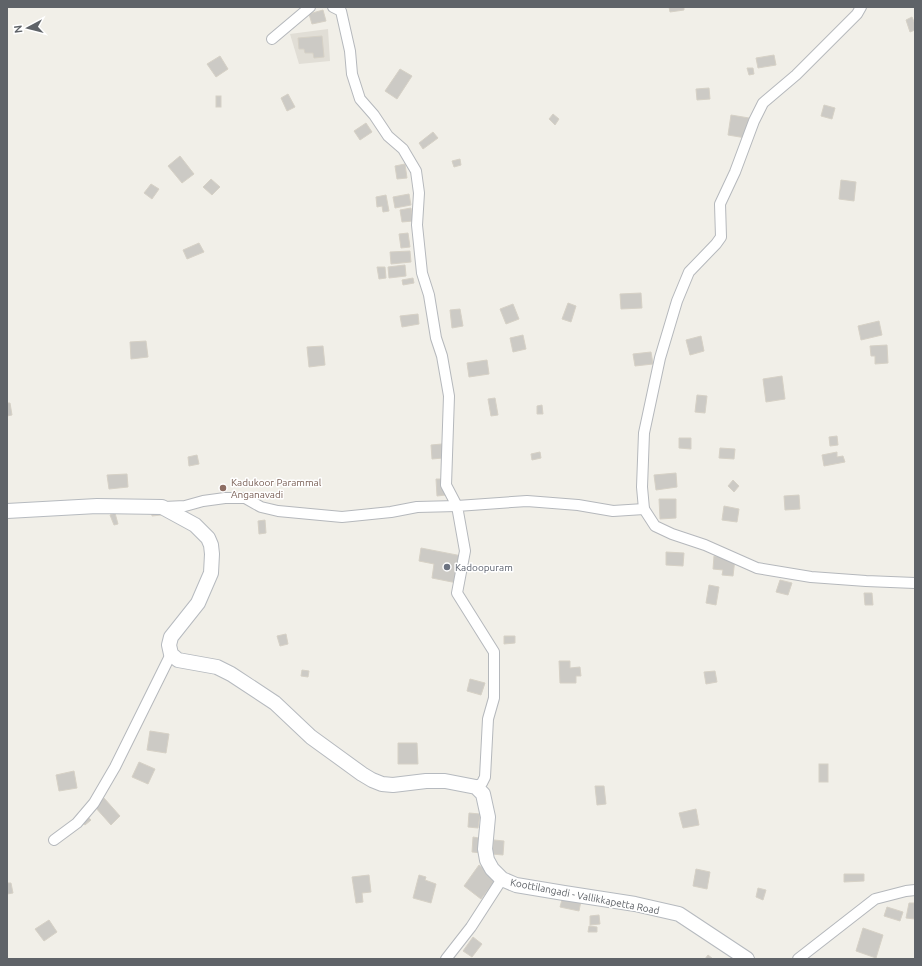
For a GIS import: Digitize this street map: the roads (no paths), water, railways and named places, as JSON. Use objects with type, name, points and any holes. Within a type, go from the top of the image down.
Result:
[{"type":"main road","points":[[7,511],[97,506],[162,507],[195,525],[208,538],[211,545],[211,573],[201,597],[171,637],[169,645],[171,654],[178,660],[217,667],[231,674],[275,703],[311,737],[372,780],[382,784],[393,785],[426,781],[445,781],[476,787]]},
{"type":"main road","name":"Koottilangadi - Vallikkapetta Road","points":[[476,787],[483,794],[488,817],[485,849],[487,860],[492,869],[502,879],[516,885],[564,894],[635,904],[679,914],[747,959]]},
{"type":"street","points":[[272,39],[310,7]]},
{"type":"street","points":[[333,7],[341,11],[350,51],[352,74],[360,99],[374,115],[388,136],[403,149],[416,171],[418,193],[417,225],[422,273],[429,295],[436,338],[442,356],[449,396],[446,485],[456,506],[465,551],[457,593],[494,652],[494,698],[488,719],[485,777],[482,783],[476,787]]},
{"type":"street","points":[[862,7],[796,75],[763,103],[754,121],[735,172],[720,204],[721,237],[689,272],[677,301],[660,358],[644,433],[642,487],[644,509],[655,526],[672,534],[705,545],[757,568],[811,577],[915,583]]},
{"type":"street","points":[[162,507],[185,506],[225,498],[245,498],[261,507],[278,511],[342,517],[391,512],[417,507],[527,501],[578,505],[613,511],[644,509]]},
{"type":"street","points":[[54,840],[77,823],[94,803],[115,767],[171,654]]},
{"type":"street","points":[[447,958],[471,927],[502,879]]},
{"type":"street","points":[[798,959],[875,899],[915,890]]},
{"type":"place","name":"Kadukoor Parammal Anganavadi","points":[[223,488]]},
{"type":"place","name":"Kadoopuram","points":[[447,567]]}]
